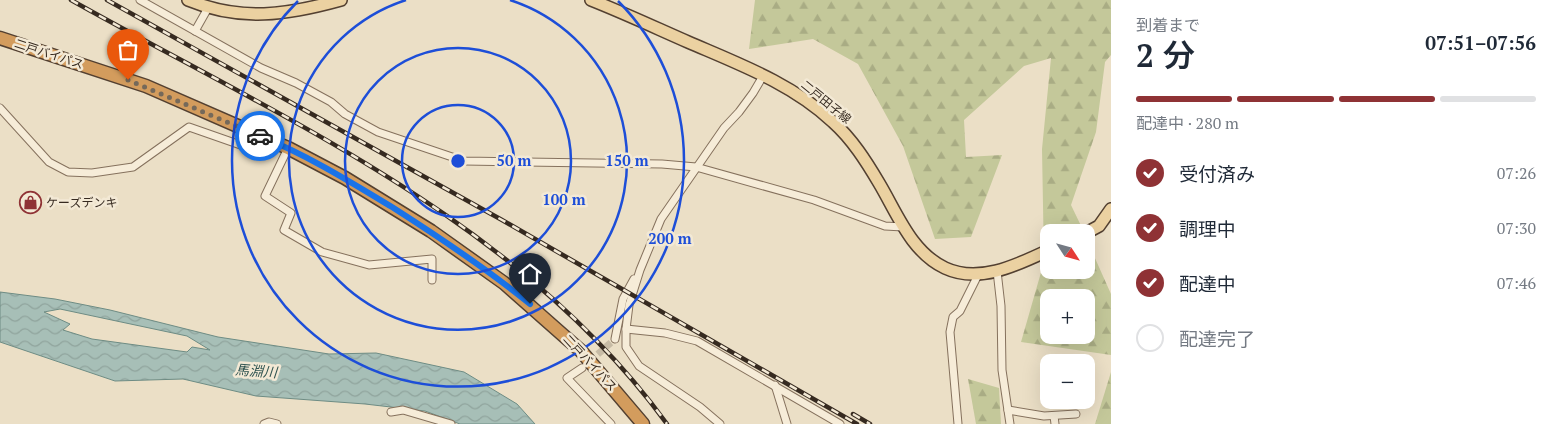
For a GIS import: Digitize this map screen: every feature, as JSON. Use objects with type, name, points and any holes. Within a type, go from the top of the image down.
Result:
[{"type":"highway","name":"二戸バイパス","points":[[0,38],[146,86],[288,148],[345,178],[431,231],[504,283],[581,351],[643,424]]},
{"type":"main road","points":[[188,0],[208,8],[234,14],[264,15],[313,8],[341,0]]},
{"type":"main road","name":"二戸田子線","points":[[591,0],[762,76],[807,101],[847,136],[878,183],[903,227],[920,249],[937,264],[955,272],[978,275],[997,271],[1040,254]]},
{"type":"main road","points":[[1095,228],[1099,226],[1111,209]]},
{"type":"street","points":[[140,0],[261,68],[296,83],[331,102],[345,114],[378,132],[464,161],[662,164],[696,167],[814,200],[876,224],[903,227]]},
{"type":"street","points":[[195,31],[208,8]]},
{"type":"street","points":[[720,424],[700,407],[639,366],[626,347],[626,329],[629,305],[640,270],[661,219],[724,128],[739,112],[762,76]]},
{"type":"street","points":[[0,108],[48,162],[68,172],[92,173],[133,168],[189,127],[252,149],[259,136]]},
{"type":"street","points":[[288,148],[265,196],[291,213],[284,230],[322,252],[369,265],[432,259],[432,280]]},
{"type":"street","points":[[615,339],[623,299],[640,270]]},
{"type":"street","points":[[997,271],[1001,306],[1002,370],[1010,424]]},
{"type":"street","points":[[958,424],[950,332],[954,317],[960,311],[978,275]]},
{"type":"street","points":[[626,329],[665,333],[697,341],[840,424]]},
{"type":"street","points":[[582,368],[567,378],[611,424]]},
{"type":"street","points":[[775,385],[787,424]]},
{"type":"street","points":[[391,412],[403,410],[451,424]]},
{"type":"street","points":[[1008,410],[1044,416],[1076,414]]},
{"type":"street","points":[[1054,416],[1055,424]]},
{"type":"street","points":[[264,424],[269,422],[277,424]]},
{"type":"green space","points":[[755,0],[1111,0],[1111,55],[1105,62],[1096,132],[1071,205],[1080,224],[1043,224],[1042,149],[1051,58],[1024,66],[964,120],[966,157],[1002,155],[971,237],[935,239],[903,146],[858,64],[813,39],[749,49]]},
{"type":"green space","points":[[1095,258],[1111,294],[1111,355],[1021,342],[1040,276],[1040,279],[1095,279]]},
{"type":"green space","points":[[1111,372],[1111,424],[1095,424]]},
{"type":"green space","points":[[968,379],[999,388],[1001,424],[976,424]]},
{"type":"water","name":"馬淵川","points":[[0,292],[55,299],[110,310],[218,337],[329,354],[376,353],[464,372],[517,404],[535,424],[460,424],[425,411],[365,404],[256,396],[183,379],[115,381],[0,342]],"holes":[[[60,309],[187,336],[210,350],[192,347],[187,352],[92,339],[63,330],[70,324],[44,312]]]},
{"type":"tunnel","points":[[582,368],[615,339]]},
{"type":"railway","points":[[71,0],[314,133],[393,180],[470,232],[542,289],[608,352],[667,424]]},
{"type":"railway","points":[[107,0],[502,220],[857,424]]},
{"type":"railway","points":[[853,414],[870,424]]},
{"type":"way so far","points":[[128,80],[146,86],[260,136]]},
{"type":"place","name":"ケーズデンキ","points":[[30,203]]},
{"type":"route","points":[[260,136],[288,148],[345,178],[431,231],[530,304]]}]
